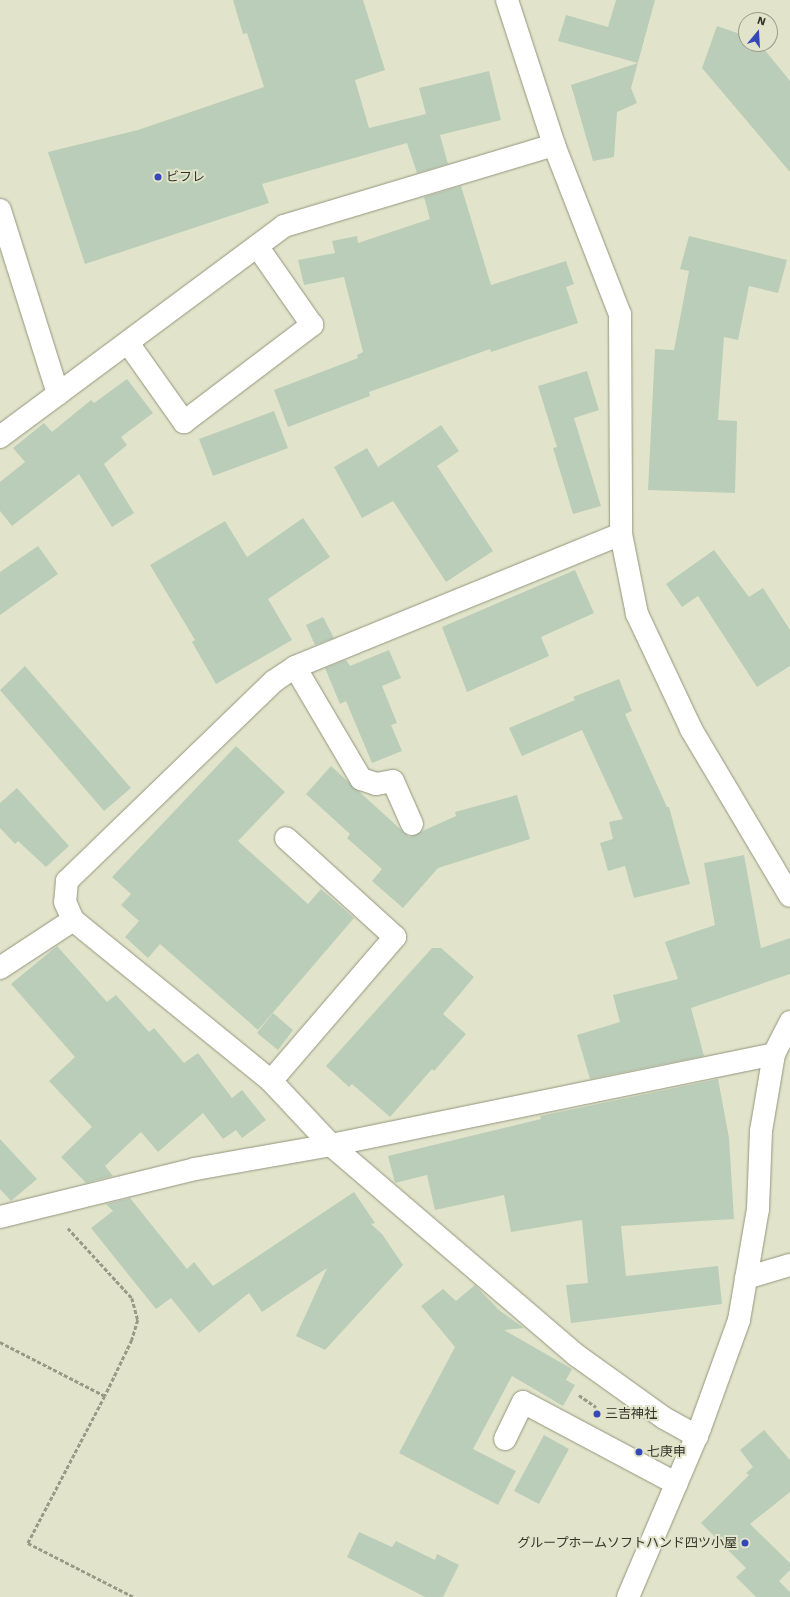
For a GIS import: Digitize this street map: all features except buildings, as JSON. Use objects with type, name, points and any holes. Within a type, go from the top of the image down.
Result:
[{"type":"street","points":[[507,0],[554,145],[620,314],[621,534],[637,614],[691,729],[790,896]]},
{"type":"street","points":[[0,437],[284,226],[554,145]]},
{"type":"street","points":[[1,214],[58,394]]},
{"type":"street","points":[[128,343],[184,422],[312,325],[257,246]]},
{"type":"street","points":[[621,534],[295,667],[274,681],[67,881],[65,902],[73,920],[271,1081],[331,1146],[576,1356],[664,1418],[697,1436]]},
{"type":"street","points":[[295,667],[361,779],[376,784],[394,781],[412,824]]},
{"type":"street","points":[[271,1081],[395,937],[286,838]]},
{"type":"street","points":[[0,968],[73,920]]},
{"type":"street","points":[[628,1597],[697,1436],[739,1320],[758,1209],[761,1131],[774,1054],[790,1022]]},
{"type":"street","points":[[0,1217],[195,1168],[331,1146],[774,1054]]},
{"type":"street","points":[[746,1278],[790,1264]]},
{"type":"street","points":[[505,1439],[523,1402],[677,1484]]},
{"type":"path","points":[[47,1206],[132,1298],[138,1320],[132,1340],[105,1396],[28,1543],[134,1597]]},
{"type":"path","points":[[0,1342],[105,1396]]},
{"type":"place","name":"ビフレ","points":[[158,177]]},
{"type":"place","name":"三吉神社","points":[[597,1414]]},
{"type":"place","name":"七庚申","points":[[639,1452]]},
{"type":"place","name":"グループホームソフトハンド四ツ小屋","points":[[745,1543]]}]
